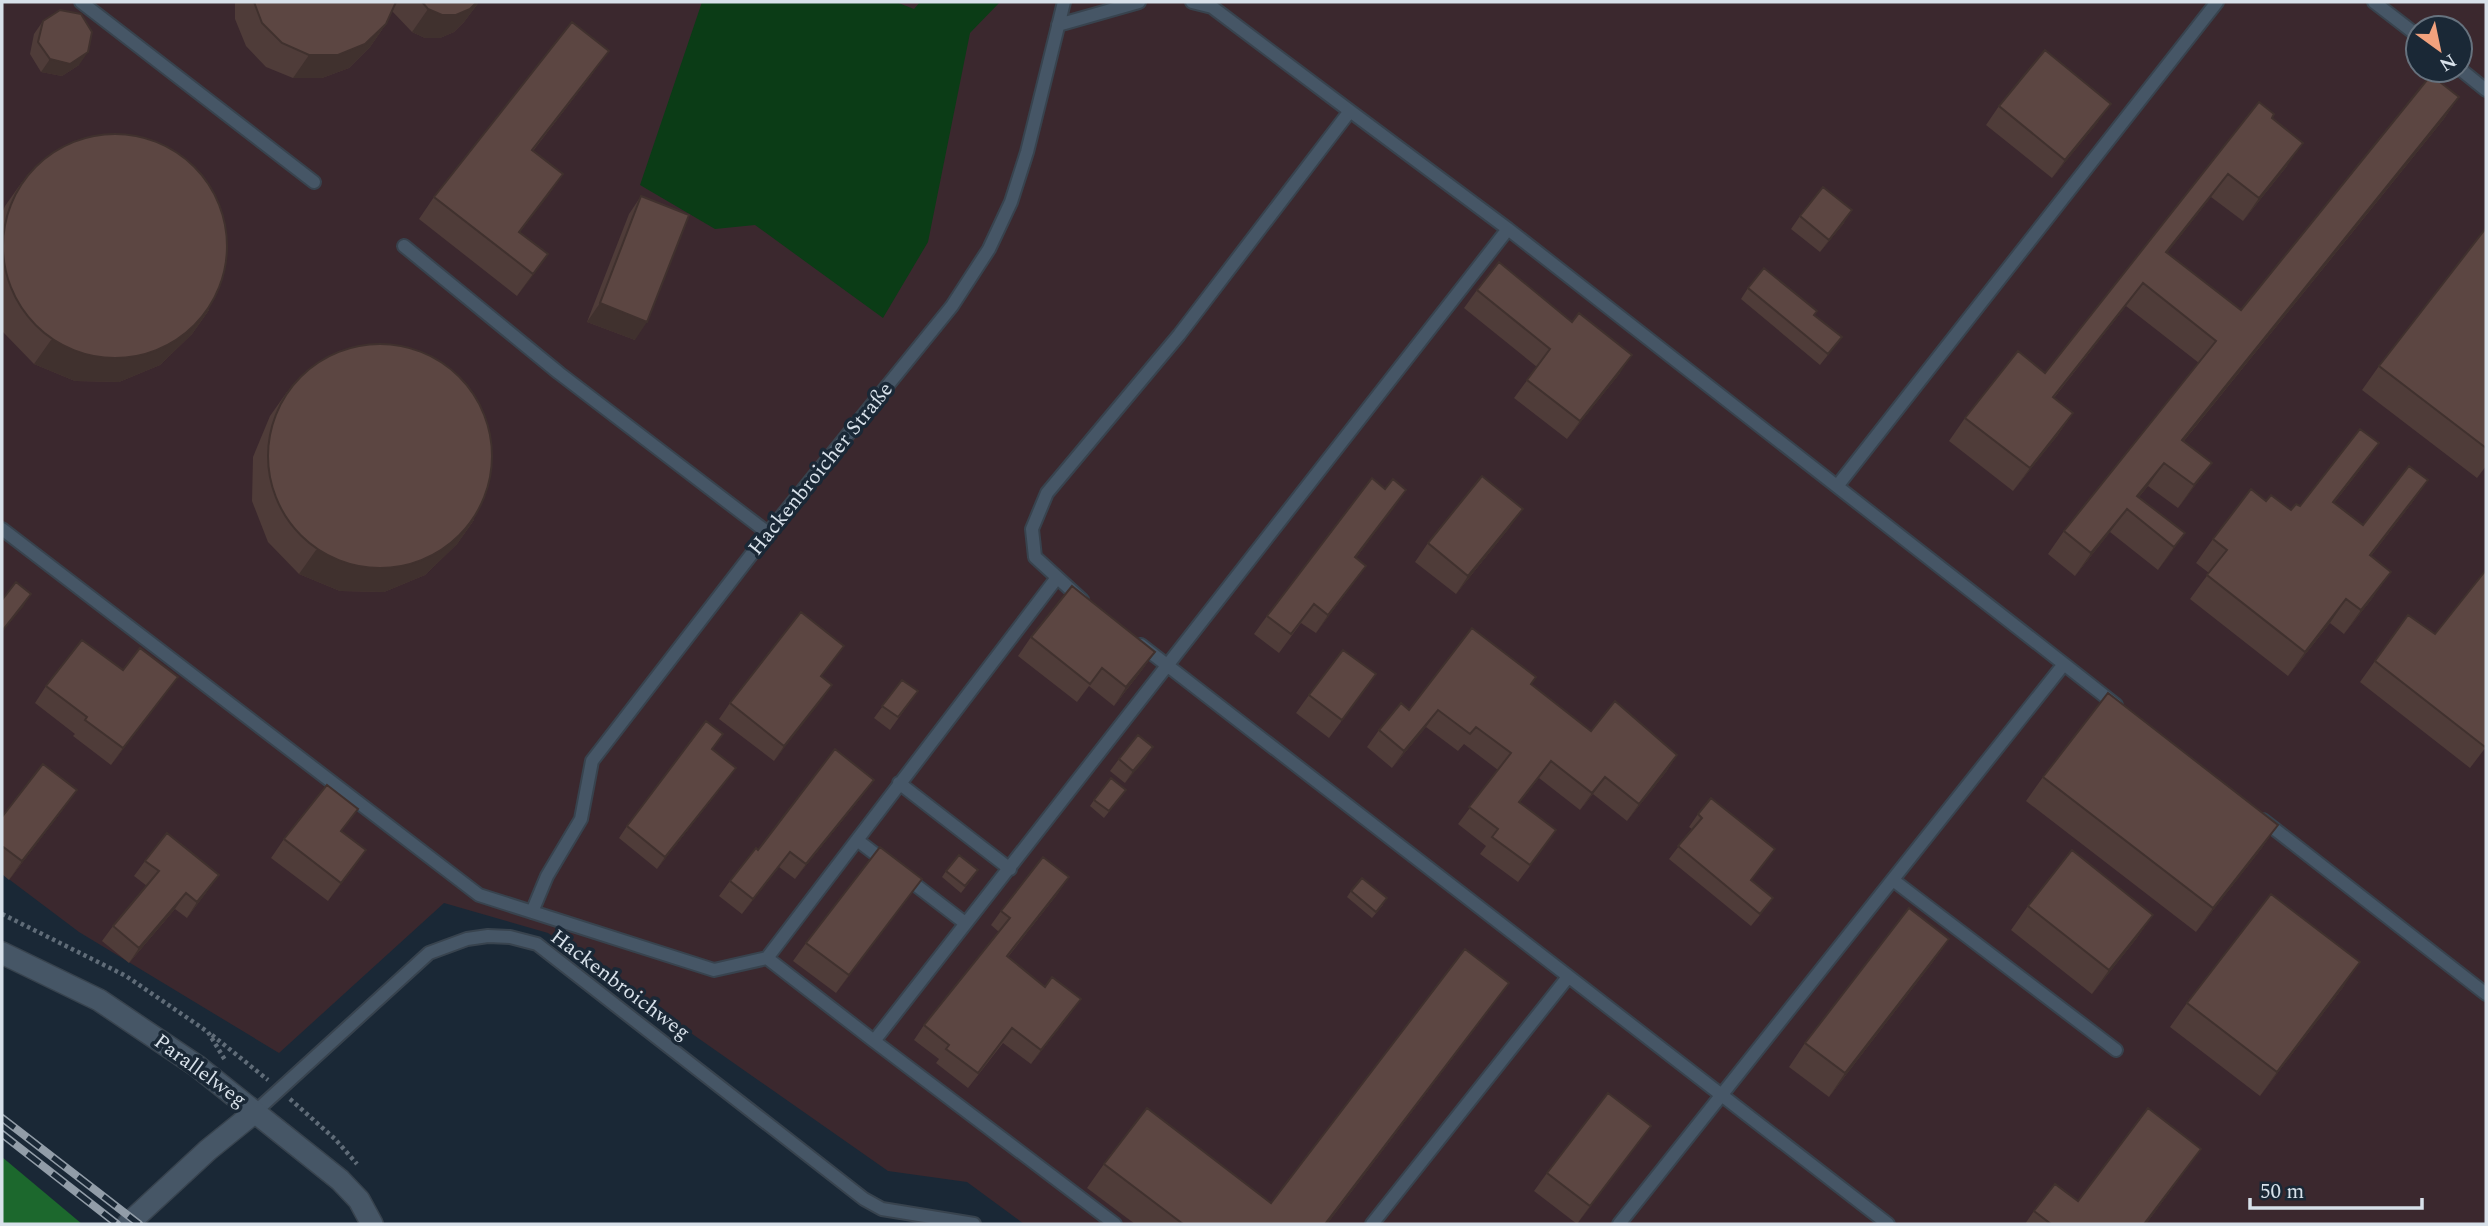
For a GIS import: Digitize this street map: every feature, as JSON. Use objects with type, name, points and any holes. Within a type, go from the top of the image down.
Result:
[{"type":"street","name":"Parallelweg","points":[[2,953],[99,1000],[197,1066],[340,1180],[359,1200],[372,1224]]},
{"type":"street","points":[[128,1224],[208,1150],[256,1112]]},
{"type":"lane","points":[[81,2],[314,183]]},
{"type":"lane","name":"Hackenbroicher Straße","points":[[532,912],[547,876],[581,819],[592,761],[768,533],[952,306],[989,249],[1011,202],[1027,152],[1064,2]]},
{"type":"lane","points":[[1058,26],[1139,2]]},
{"type":"lane","points":[[1192,2],[1212,7],[1508,229],[2129,715]]},
{"type":"lane","points":[[1838,485],[2217,2]]},
{"type":"lane","points":[[2374,2],[2404,25]]},
{"type":"lane","points":[[1097,611],[1056,579],[1035,557],[1032,529],[1047,492],[1179,335],[1350,111]]},
{"type":"lane","points":[[874,1041],[1508,229]]},
{"type":"lane","points":[[404,246],[559,373],[768,533]]},
{"type":"lane","points":[[2,529],[479,895],[714,970],[767,958],[1056,579]]},
{"type":"lane","points":[[1127,635],[1888,1224]]},
{"type":"lane","points":[[1619,1224],[2064,664]]},
{"type":"lane","points":[[900,783],[1010,869]]},
{"type":"lane","points":[[2248,808],[2486,994]]},
{"type":"lane","points":[[857,840],[965,923]]},
{"type":"lane","points":[[1893,880],[2116,1051]]},
{"type":"lane","name":"Hackenbroichweg","points":[[256,1112],[429,953],[467,939],[510,937],[537,944],[864,1199],[882,1209],[974,1224]]},
{"type":"lane","points":[[767,958],[1115,1224]]},
{"type":"lane","points":[[1372,1224],[1568,977]]},
{"type":"path","points":[[2,914],[126,976],[208,1032],[335,1139],[361,1169]]},
{"type":"path","points":[[208,1032],[229,1066]]},
{"type":"shaded area","points":[[2,2],[2486,2],[2486,1224],[1024,1224],[967,1182],[888,1171],[548,933],[444,903],[279,1053],[79,932],[2,874]]},
{"type":"green space","points":[[702,2],[896,2],[914,9],[920,2],[1000,2],[970,33],[928,242],[883,318],[755,225],[715,229],[640,185]]},
{"type":"green space","points":[[2,1157],[82,1224],[2,1224]]},
{"type":"building","points":[[254,2],[396,2],[386,24],[365,44],[338,55],[309,55],[282,43],[262,23]]},
{"type":"building","points":[[422,2],[477,2],[470,9],[456,15],[442,15],[428,9]]},
{"type":"building","points":[[60,10],[81,14],[92,32],[88,52],[70,64],[50,59],[38,42],[43,21]]},
{"type":"building","points":[[572,22],[609,51],[532,150],[563,174],[519,232],[548,254],[533,274],[434,197]]},
{"type":"building","points":[[2045,50],[2111,104],[2065,160],[1999,106]]},
{"type":"building","points":[[2424,84],[2442,84],[2459,97],[2182,440],[2212,463],[2194,485],[2164,463],[2137,496],[2185,533],[2174,547],[2127,509],[2091,553],[2064,531],[2216,341],[2143,283],[2053,397],[2073,413],[2030,468],[1965,418],[2018,351],[2045,373],[2259,102],[2274,114],[2272,118],[2303,143],[2259,198],[2228,174],[2166,252],[2241,310]]},
{"type":"building","points":[[104,134],[126,134],[168,147],[186,159],[202,175],[219,203],[227,246],[219,289],[202,317],[186,333],[158,350],[126,358],[104,358],[62,345],[44,333],[28,317],[11,289],[3,257],[3,235],[16,193],[28,175],[44,159],[72,142]]},
{"type":"building","points":[[1823,187],[1852,210],[1829,240],[1800,216]]},
{"type":"building","points":[[641,196],[689,215],[647,322],[600,303]]},
{"type":"building","points":[[2486,228],[2486,448],[2379,366]]},
{"type":"building","points":[[1499,262],[1572,322],[1579,313],[1632,355],[1580,421],[1527,380],[1550,349],[1477,290]]},
{"type":"building","points":[[1764,268],[1817,311],[1814,315],[1842,337],[1828,354],[1748,288]]},
{"type":"building","points":[[380,344],[402,346],[433,357],[451,369],[467,385],[479,403],[487,423],[492,456],[490,478],[479,509],[467,527],[451,543],[433,555],[413,563],[380,568],[358,566],[327,555],[309,543],[293,527],[281,509],[273,489],[268,456],[270,434],[281,403],[293,385],[309,369],[327,357],[347,349]]},
{"type":"building","points":[[2360,429],[2379,443],[2333,502],[2363,525],[2409,466],[2428,480],[2370,555],[2391,572],[2361,610],[2346,599],[2305,652],[2207,575],[2227,550],[2213,539],[2251,489],[2266,501],[2271,495],[2291,510],[2296,504],[2300,506]]},
{"type":"building","points":[[1482,476],[1523,509],[1468,576],[1428,543]]},
{"type":"building","points":[[1372,478],[1385,489],[1393,479],[1406,490],[1355,557],[1366,566],[1328,615],[1314,604],[1291,634],[1267,616]]},
{"type":"building","points":[[2486,570],[2485,747],[2375,661],[2408,615],[2435,634]]},
{"type":"building","points":[[16,582],[31,594],[2,631],[2,600]]},
{"type":"building","points":[[1072,586],[1155,652],[1126,687],[1102,668],[1090,684],[1031,637]]},
{"type":"building","points":[[801,612],[844,646],[821,676],[832,685],[784,746],[730,703]]},
{"type":"building","points":[[1472,628],[1536,677],[1531,684],[1591,731],[1615,701],[1677,755],[1639,804],[1605,777],[1592,793],[1551,761],[1519,802],[1556,830],[1530,865],[1492,837],[1498,829],[1469,807],[1511,753],[1476,727],[1470,734],[1438,710],[1404,751],[1379,730],[1401,703],[1409,710]]},
{"type":"building","points":[[82,640],[123,670],[140,648],[178,677],[123,748],[46,686]]},
{"type":"building","points":[[1343,650],[1376,674],[1342,720],[1309,695]]},
{"type":"building","points":[[902,680],[918,691],[898,717],[882,706]]},
{"type":"building","points":[[2108,693],[2278,825],[2213,908],[2043,777]]},
{"type":"building","points":[[706,721],[723,734],[712,749],[736,768],[665,857],[627,826]]},
{"type":"building","points":[[1138,735],[1153,747],[1133,771],[1119,759]]},
{"type":"building","points":[[835,749],[874,780],[806,864],[790,852],[753,899],[730,881],[756,848],[758,850]]},
{"type":"building","points":[[43,764],[77,790],[22,861],[2,846],[2,817]]},
{"type":"building","points":[[1111,778],[1126,790],[1109,811],[1094,800]]},
{"type":"building","points":[[327,785],[358,809],[341,831],[366,850],[341,883],[284,839]]},
{"type":"building","points":[[1711,798],[1775,849],[1751,880],[1773,898],[1760,914],[1678,846],[1702,818],[1698,814]]},
{"type":"building","points":[[167,833],[219,875],[197,902],[186,893],[139,948],[113,926],[159,871],[145,861]]},
{"type":"building","points":[[880,847],[922,879],[849,975],[806,943]]},
{"type":"building","points":[[2072,850],[2153,915],[2109,970],[2028,906]]},
{"type":"building","points":[[959,855],[978,870],[965,886],[946,871]]},
{"type":"building","points":[[1043,857],[1069,877],[1007,956],[1045,987],[1052,977],[1081,999],[1041,1050],[1012,1028],[978,1073],[946,1049],[949,1045],[924,1025],[1010,918],[1001,911]]},
{"type":"building","points":[[1362,878],[1387,898],[1376,912],[1351,891]]},
{"type":"building","points":[[2271,894],[2360,962],[2277,1072],[2187,1003]]},
{"type":"building","points":[[1909,908],[1949,939],[1845,1073],[1805,1043]]},
{"type":"building","points":[[1465,949],[1509,983],[1325,1224],[1183,1224],[1104,1164],[1147,1108],[1271,1203]]},
{"type":"building","points":[[1608,1093],[1651,1126],[1590,1206],[1547,1173]]},
{"type":"building","points":[[2148,1108],[2201,1149],[2144,1224],[2051,1224],[2034,1211],[2055,1184],[2078,1201]]},
{"type":"railway","points":[[2,1118],[139,1224]]},
{"type":"railway","points":[[2,1134],[117,1224]]}]
